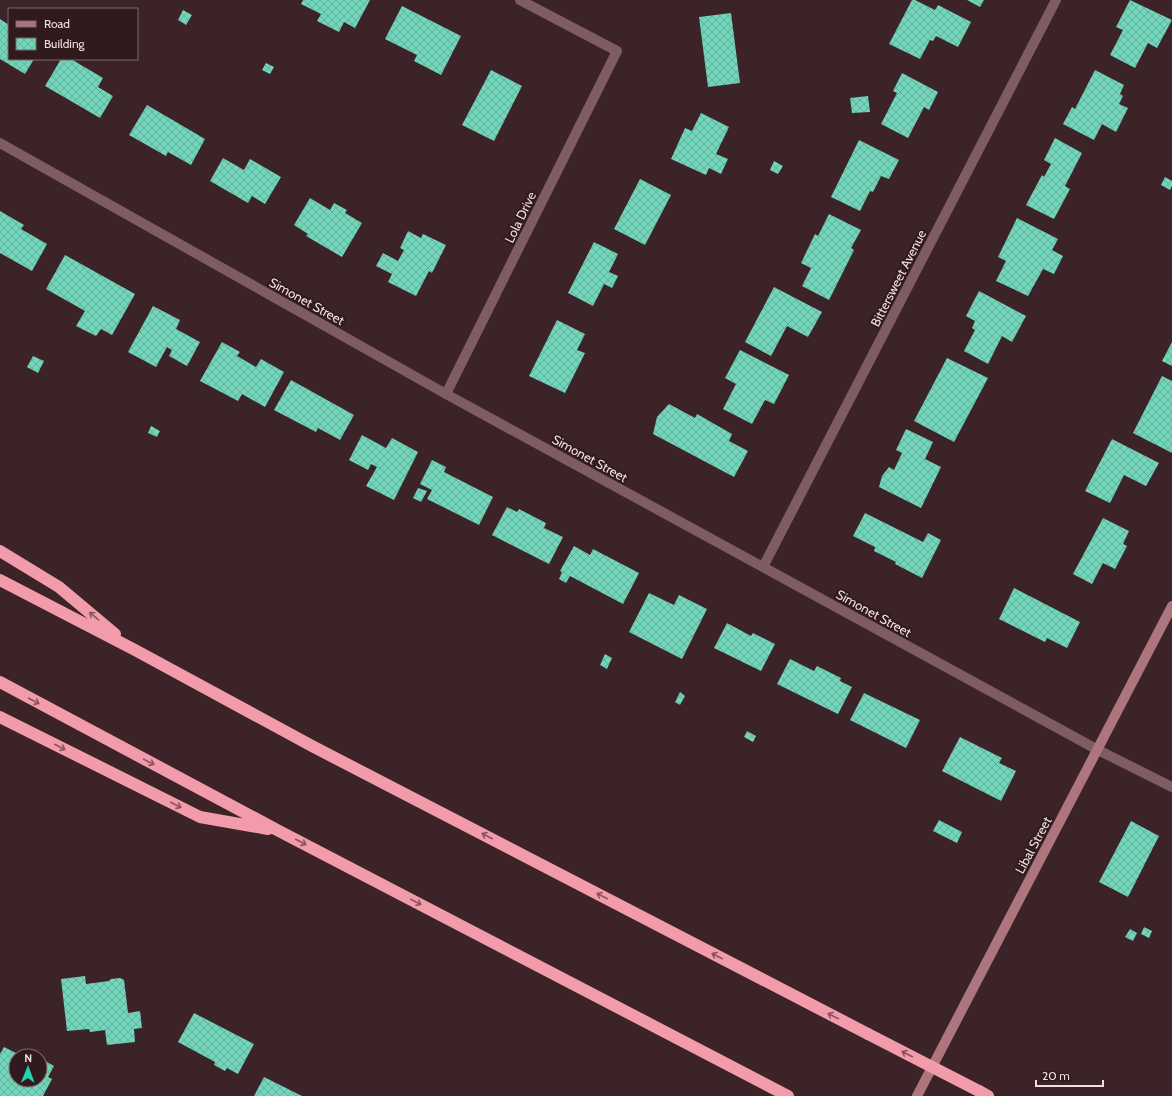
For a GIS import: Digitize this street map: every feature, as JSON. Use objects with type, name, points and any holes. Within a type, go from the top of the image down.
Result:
[{"type":"highway","points":[[0,551],[59,587],[135,650]]},
{"type":"highway","points":[[0,580],[135,650],[319,750],[984,1094]]},
{"type":"highway","points":[[0,682],[279,831],[788,1096]]},
{"type":"highway","points":[[0,717],[200,817],[279,831]]},
{"type":"street","name":"Lola Drive","points":[[446,394],[617,51],[520,0]]},
{"type":"street","name":"Bittersweet Avenue","points":[[763,567],[1056,0]]},
{"type":"street","name":"Simonet Street","points":[[0,143],[446,394],[1098,750],[1172,787]]},
{"type":"street","name":"Libal Street","points":[[917,1096],[1172,606]]},
{"type":"building","points":[[303,0],[370,0],[355,28],[344,22],[339,32],[317,21],[321,14],[301,4]]},
{"type":"building","points":[[912,0],[935,10],[938,5],[971,22],[958,47],[936,36],[933,41],[930,40],[920,59],[889,44]]},
{"type":"building","points":[[967,0],[984,0],[980,7]]},
{"type":"building","points":[[1130,0],[1172,20],[1157,48],[1148,43],[1135,68],[1110,55],[1123,30],[1116,27]]},
{"type":"building","points":[[402,6],[461,36],[441,75],[414,61],[417,55],[385,39]]},
{"type":"building","points":[[183,10],[192,15],[186,25],[178,20]]},
{"type":"building","points":[[731,13],[740,83],[708,87],[699,17]]},
{"type":"building","points":[[0,19],[8,24],[8,60],[33,60],[25,74],[0,59]]},
{"type":"building","points":[[60,60],[73,60],[103,78],[98,87],[113,96],[100,118],[45,86]]},
{"type":"building","points":[[266,63],[274,67],[270,74],[262,70]]},
{"type":"building","points":[[491,70],[522,86],[494,141],[462,125]]},
{"type":"building","points":[[1095,70],[1124,85],[1120,94],[1123,96],[1119,104],[1128,108],[1116,132],[1102,124],[1094,140],[1063,124],[1072,107],[1075,109]]},
{"type":"building","points":[[902,73],[938,92],[929,110],[924,107],[908,138],[881,124],[897,93],[893,91]]},
{"type":"building","points":[[868,96],[870,112],[852,113],[850,98]]},
{"type":"building","points":[[147,105],[205,139],[191,165],[168,152],[166,156],[129,135]]},
{"type":"building","points":[[701,113],[729,127],[716,154],[728,159],[721,174],[709,168],[706,175],[671,159],[685,128],[692,131]]},
{"type":"building","points":[[1055,138],[1082,153],[1065,186],[1070,189],[1054,219],[1026,205],[1042,175],[1044,177],[1051,164],[1044,160]]},
{"type":"building","points":[[859,140],[899,160],[889,179],[881,176],[873,192],[870,191],[860,211],[831,197]]},
{"type":"building","points":[[223,158],[244,170],[250,159],[281,177],[265,204],[252,196],[248,203],[210,181]]},
{"type":"building","points":[[774,161],[783,166],[778,174],[770,170]]},
{"type":"building","points":[[1165,177],[1172,181],[1170,190],[1161,185]]},
{"type":"building","points":[[640,179],[671,195],[645,245],[614,229]]},
{"type":"building","points":[[310,198],[330,210],[334,203],[347,210],[345,213],[362,223],[342,257],[306,236],[308,234],[294,225]]},
{"type":"building","points":[[0,211],[24,225],[21,229],[47,244],[32,271],[0,253]]},
{"type":"building","points":[[829,214],[861,230],[851,248],[854,250],[829,300],[802,286],[811,268],[801,263],[815,234],[818,236]]},
{"type":"building","points":[[1017,218],[1058,239],[1052,250],[1063,256],[1054,274],[1043,269],[1028,296],[996,281],[1006,261],[998,257]]},
{"type":"building","points":[[408,231],[421,238],[423,234],[446,245],[432,273],[429,271],[416,296],[388,282],[392,274],[376,266],[383,253],[398,261],[404,250],[400,248]]},
{"type":"building","points":[[594,242],[618,254],[609,272],[618,276],[612,288],[604,284],[593,306],[568,293]]},
{"type":"building","points":[[65,255],[135,294],[112,335],[101,329],[96,336],[76,326],[85,311],[46,289]]},
{"type":"building","points":[[774,287],[822,312],[808,337],[787,326],[771,356],[745,342]]},
{"type":"building","points":[[979,291],[1026,316],[1012,342],[1002,336],[988,364],[964,351],[975,330],[972,328],[975,321],[966,316]]},
{"type":"building","points":[[153,306],[180,320],[176,329],[200,342],[187,366],[169,356],[172,350],[167,347],[156,367],[128,352]]},
{"type":"building","points":[[557,320],[585,334],[577,350],[585,353],[565,393],[529,376]]},
{"type":"building","points":[[222,342],[240,352],[237,356],[256,367],[261,359],[284,372],[265,407],[242,394],[238,401],[200,381]]},
{"type":"building","points":[[1172,342],[1172,366],[1162,361]]},
{"type":"building","points":[[740,350],[789,375],[774,404],[765,400],[752,424],[723,409],[736,384],[725,378]]},
{"type":"building","points":[[33,356],[44,361],[38,373],[27,367]]},
{"type":"building","points":[[947,358],[988,378],[954,442],[914,421]]},
{"type":"building","points":[[1162,376],[1172,381],[1172,453],[1133,433]]},
{"type":"building","points":[[291,380],[354,415],[340,440],[318,428],[316,432],[274,410]]},
{"type":"building","points":[[669,404],[695,418],[697,414],[732,434],[729,441],[748,451],[734,477],[653,434],[657,417]]},
{"type":"building","points":[[151,426],[160,431],[157,437],[148,433]]},
{"type":"building","points":[[906,429],[933,442],[925,459],[941,467],[921,508],[879,487],[882,476],[889,467],[894,470],[902,453],[896,450]]},
{"type":"building","points":[[362,435],[386,448],[392,438],[418,452],[394,500],[366,486],[377,467],[371,464],[368,470],[349,460]]},
{"type":"building","points":[[1112,439],[1159,463],[1146,486],[1124,475],[1110,503],[1085,491]]},
{"type":"building","points":[[432,460],[446,467],[444,472],[493,497],[479,525],[427,499],[432,490],[420,484]]},
{"type":"building","points":[[418,488],[427,491],[421,502],[413,498]]},
{"type":"building","points":[[507,507],[517,512],[519,509],[546,523],[544,528],[563,537],[549,564],[492,535]]},
{"type":"building","points":[[865,513],[923,542],[928,533],[941,540],[922,578],[895,564],[896,562],[874,551],[875,547],[853,536]]},
{"type":"building","points":[[1103,518],[1129,531],[1123,544],[1127,546],[1115,569],[1103,563],[1092,584],[1073,574]]},
{"type":"building","points":[[574,546],[590,555],[593,549],[639,573],[623,604],[570,576],[566,583],[559,579],[562,572],[560,571]]},
{"type":"building","points":[[1014,588],[1080,622],[1067,648],[1047,638],[1045,642],[999,619]]},
{"type":"building","points":[[649,593],[674,605],[679,595],[707,609],[682,659],[629,632]]},
{"type":"building","points":[[727,623],[751,636],[753,633],[775,644],[761,671],[714,648]]},
{"type":"building","points":[[605,654],[612,658],[607,669],[600,665]]},
{"type":"building","points":[[790,659],[814,671],[817,666],[841,678],[840,681],[852,687],[838,714],[777,684]]},
{"type":"building","points":[[680,692],[685,696],[680,705],[675,702]]},
{"type":"building","points":[[864,693],[920,720],[906,748],[850,720]]},
{"type":"building","points":[[747,731],[756,736],[753,742],[744,737]]},
{"type":"building","points":[[960,737],[1002,758],[999,763],[1016,771],[1001,801],[942,771]]},
{"type":"building","points":[[939,820],[962,832],[957,843],[933,831]]},
{"type":"building","points":[[1131,821],[1159,836],[1128,897],[1099,882]]},
{"type":"building","points":[[1144,927],[1152,931],[1149,938],[1141,934]]},
{"type":"building","points":[[1130,929],[1137,933],[1133,941],[1125,937]]},
{"type":"building","points":[[85,976],[86,984],[120,978],[124,980],[128,1013],[140,1011],[142,1028],[134,1029],[135,1042],[107,1045],[105,1030],[90,1032],[89,1029],[67,1031],[61,979]]},
{"type":"building","points":[[194,1013],[254,1044],[238,1074],[227,1068],[225,1071],[214,1065],[215,1062],[178,1042]]},
{"type":"building","points":[[4,1047],[8,1049],[8,1088],[47,1088],[43,1096],[0,1096],[0,1054]]},
{"type":"building","points":[[48,1063],[54,1066],[48,1077]]},
{"type":"building","points":[[48,1077],[52,1079],[48,1087]]},
{"type":"building","points":[[264,1077],[302,1096],[254,1096]]}]
